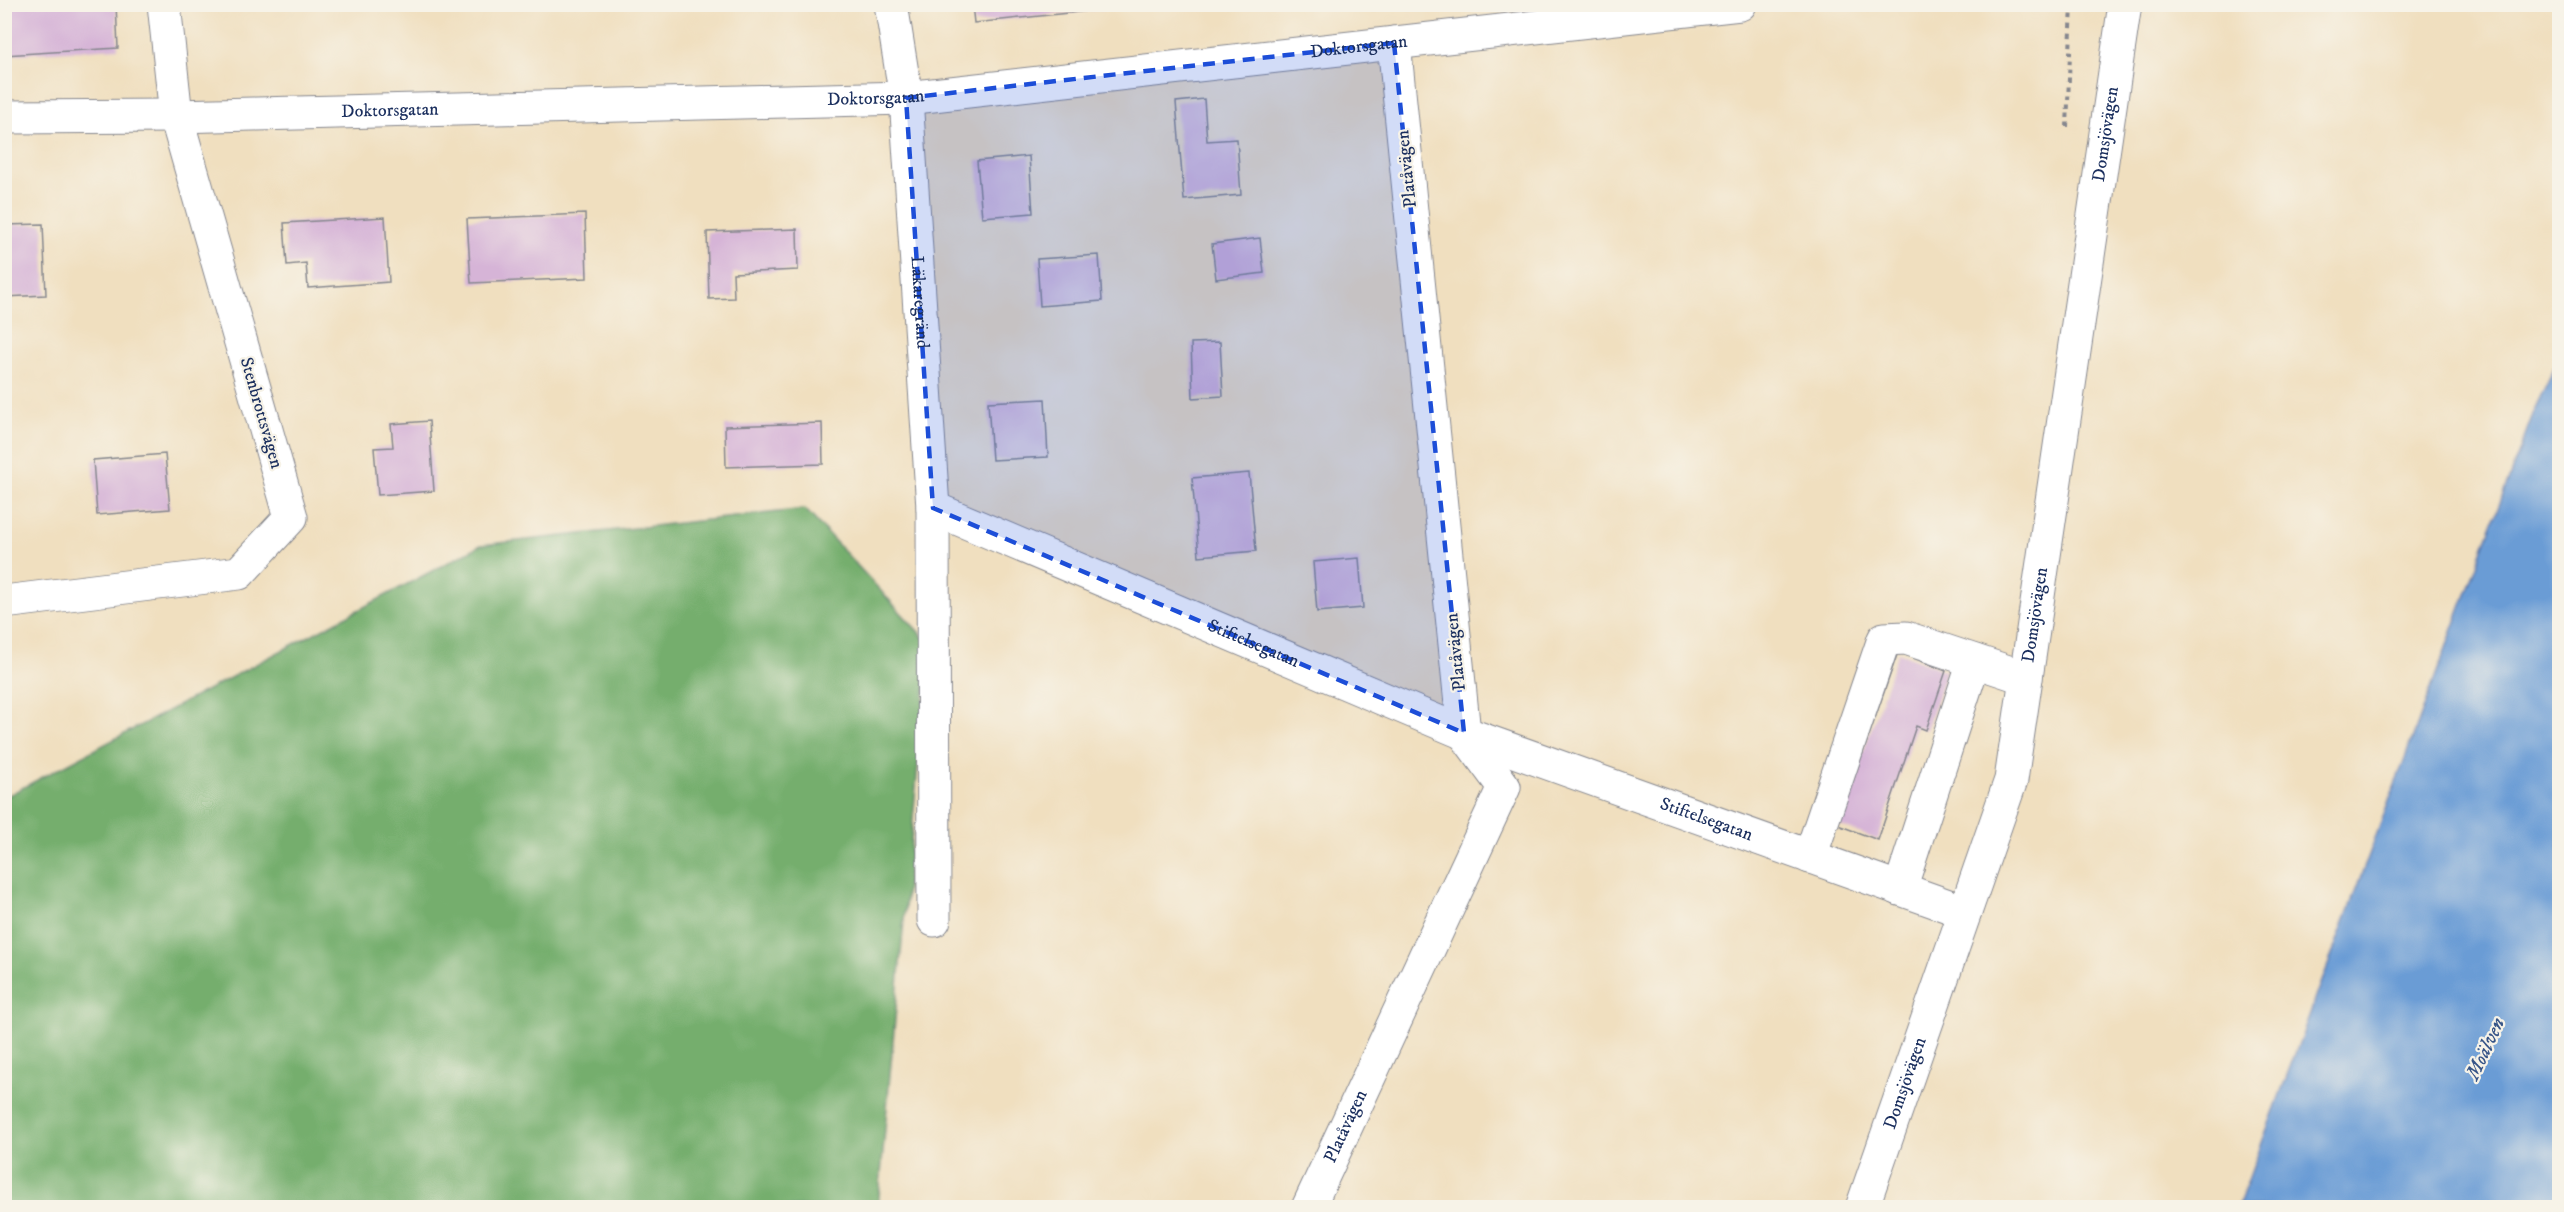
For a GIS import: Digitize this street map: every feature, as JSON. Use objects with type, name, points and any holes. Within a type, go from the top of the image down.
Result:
[{"type":"street","name":"Stenbrottsvägen","points":[[4,602],[239,573],[291,517],[176,116],[164,4]]},
{"type":"street","name":"Läkaregränd","points":[[891,4],[906,98],[933,508]]},
{"type":"street","name":"Doktorsgatan","points":[[4,117],[176,116],[906,98],[1740,4]]},
{"type":"street","name":"Domsjövägen","points":[[1862,1208],[2011,780],[2125,4]]},
{"type":"street","name":"Platåvägen","points":[[1308,1208],[1504,788],[1464,733],[1394,43]]},
{"type":"street","points":[[933,508],[934,920]]},
{"type":"street","name":"Stiftelsegatan","points":[[933,508],[1464,733],[1965,912]]},
{"type":"street","points":[[1810,857],[1884,639],[1906,638],[2026,678]]},
{"type":"street","points":[[1900,889],[1974,661]]},
{"type":"path","points":[[2067,128],[2073,4]]},
{"type":"highlighted area","points":[[1394,43],[1464,733],[933,508],[906,98]]},
{"type":"green space","points":[[805,509],[929,643],[878,1207],[5,1208],[5,797],[481,545]]},
{"type":"water","name":"Moälven","points":[[2559,358],[2559,1207],[2238,1207],[2536,406]]},
{"type":"building","points":[[4,4],[116,4],[118,48],[4,55]]},
{"type":"building","points":[[972,4],[1106,4],[1106,9],[974,23]]},
{"type":"building","points":[[1204,99],[1207,141],[1237,139],[1241,195],[1184,200],[1176,102]]},
{"type":"building","points":[[1029,156],[1033,213],[982,217],[977,161]]},
{"type":"building","points":[[585,214],[587,278],[471,283],[467,219]]},
{"type":"building","points":[[385,217],[389,282],[308,288],[306,263],[287,265],[284,223]]},
{"type":"building","points":[[43,224],[46,295],[4,297],[4,225]]},
{"type":"building","points":[[797,229],[798,270],[733,273],[734,298],[709,299],[707,232]]},
{"type":"building","points":[[1260,238],[1264,273],[1216,279],[1212,244]]},
{"type":"building","points":[[1099,255],[1102,301],[1040,306],[1037,259]]},
{"type":"building","points":[[1220,342],[1223,396],[1193,398],[1191,343]]},
{"type":"building","points":[[1045,399],[1048,457],[992,460],[988,402]]},
{"type":"building","points":[[429,421],[434,491],[378,495],[374,448],[393,447],[391,424]]},
{"type":"building","points":[[822,423],[823,464],[726,467],[725,426]]},
{"type":"building","points":[[165,454],[170,509],[97,515],[93,460]]},
{"type":"building","points":[[1249,473],[1256,551],[1199,556],[1192,478]]},
{"type":"building","points":[[1359,558],[1363,608],[1317,612],[1313,562]]},
{"type":"building","points":[[1898,652],[1946,671],[1926,730],[1916,726],[1878,840],[1838,825]]}]
